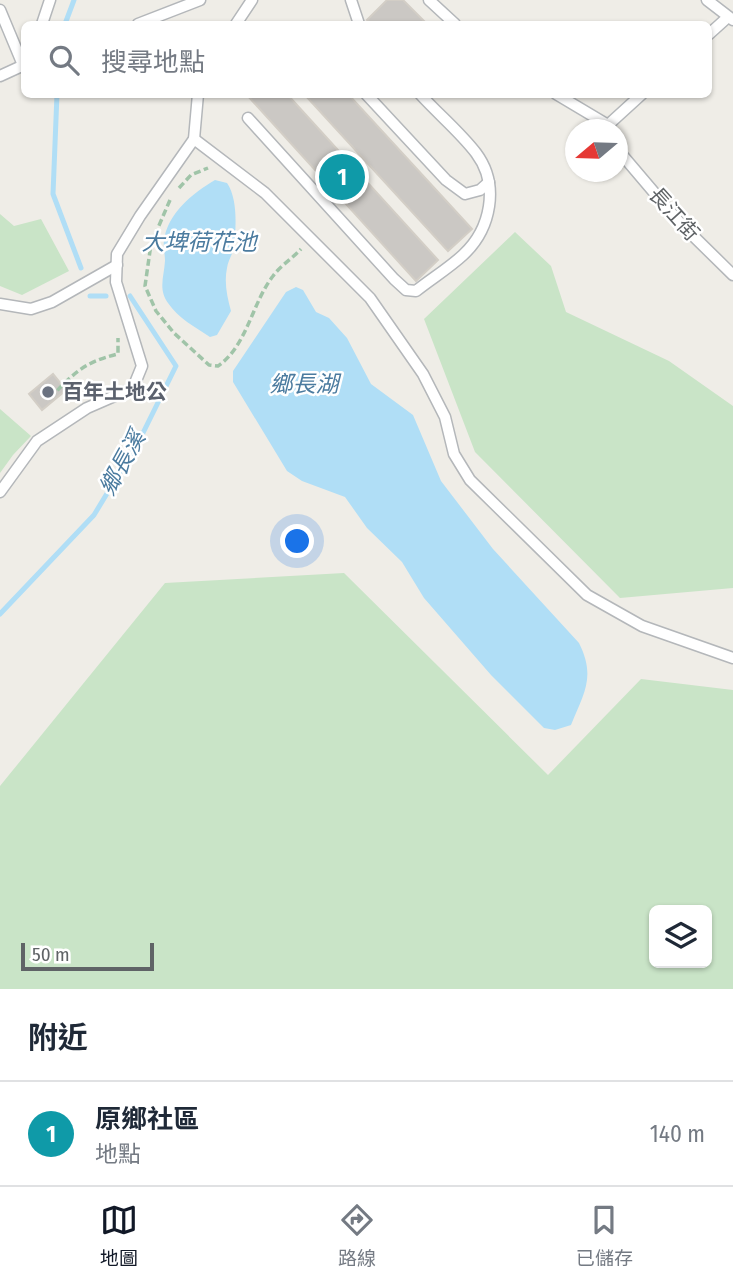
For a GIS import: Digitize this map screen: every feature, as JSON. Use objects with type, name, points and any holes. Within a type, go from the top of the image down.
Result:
[{"type":"lane","points":[[43,21],[50,0]]},
{"type":"lane","points":[[146,21],[200,0]]},
{"type":"lane","points":[[238,21],[252,0]]},
{"type":"lane","points":[[351,0],[358,21]]},
{"type":"lane","points":[[429,0],[452,21]]},
{"type":"lane","points":[[707,0],[732,19],[712,33]]},
{"type":"lane","points":[[0,10],[21,58]]},
{"type":"lane","points":[[0,76],[21,66]]},
{"type":"lane","points":[[0,492],[37,441],[87,408],[132,388],[142,366],[116,282],[117,254],[194,139],[198,98]]},
{"type":"lane","points":[[370,98],[446,180],[464,194],[480,190],[489,182]]},
{"type":"lane","points":[[248,118],[394,279],[406,290],[416,291],[463,255],[479,237],[487,221],[491,199],[489,182],[477,155],[424,98]]},
{"type":"lane","points":[[562,98],[595,119]]},
{"type":"lane","points":[[616,119],[638,98]]},
{"type":"lane","points":[[194,139],[265,193],[370,298],[423,374],[445,417],[454,454],[470,480],[587,595],[642,626],[733,658]]},
{"type":"lane","name":"長江街","points":[[628,161],[680,223],[733,275]]},
{"type":"lane","points":[[0,304],[31,309],[52,302],[117,265]]},
{"type":"path","points":[[218,158],[205,171],[191,175],[173,194],[151,244],[145,286],[156,310],[196,355],[209,365],[218,366],[225,361],[245,330],[274,273],[310,239]]},
{"type":"path","points":[[50,398],[74,373],[94,360],[118,354],[117,339],[130,328]]},
{"type":"green space","points":[[0,214],[14,226],[41,219],[69,271],[22,295],[0,286]]},
{"type":"green space","points":[[515,232],[551,266],[566,312],[669,361],[733,406],[733,588],[620,598],[475,452],[424,319]]},
{"type":"green space","points":[[0,409],[31,436],[0,473]]},
{"type":"green space","points":[[344,573],[548,775],[641,679],[733,690],[733,989],[0,989],[0,786],[165,583]]},
{"type":"water","name":"大埤荷花池","points":[[215,180],[227,183],[231,190],[235,205],[235,231],[226,279],[231,311],[217,335],[210,337],[172,308],[163,293],[162,283],[166,230],[183,205]]},
{"type":"water","name":"鄉長湖","points":[[296,287],[303,290],[316,312],[329,318],[347,338],[371,384],[413,415],[441,481],[493,549],[579,643],[587,666],[587,675],[584,694],[571,725],[555,730],[544,728],[491,675],[424,598],[402,562],[367,528],[345,497],[302,481],[287,471],[233,382],[233,371],[286,292]]},
{"type":"building","points":[[387,0],[403,0],[424,21],[368,21]]},
{"type":"building","points":[[250,98],[291,98],[438,260],[416,281]]},
{"type":"building","points":[[308,98],[352,98],[472,229],[448,251]]},
{"type":"building","name":"百年土地公","points":[[53,374],[66,390],[42,410],[29,394]]},
{"type":"waterway","name":"鄉長溪","points":[[66,21],[74,0]]},
{"type":"waterway","name":"鄉長溪","points":[[57,98],[53,194],[81,268]]},
{"type":"waterway","name":"鄉長溪","points":[[90,296],[106,296]]},
{"type":"waterway","name":"鄉長溪","points":[[0,614],[94,515],[140,439],[176,366],[130,296]]},
{"type":"place","name":"原鄉社區","points":[[342,177]]},
{"type":"place","name":"百年土地公","points":[[48,392]]}]
